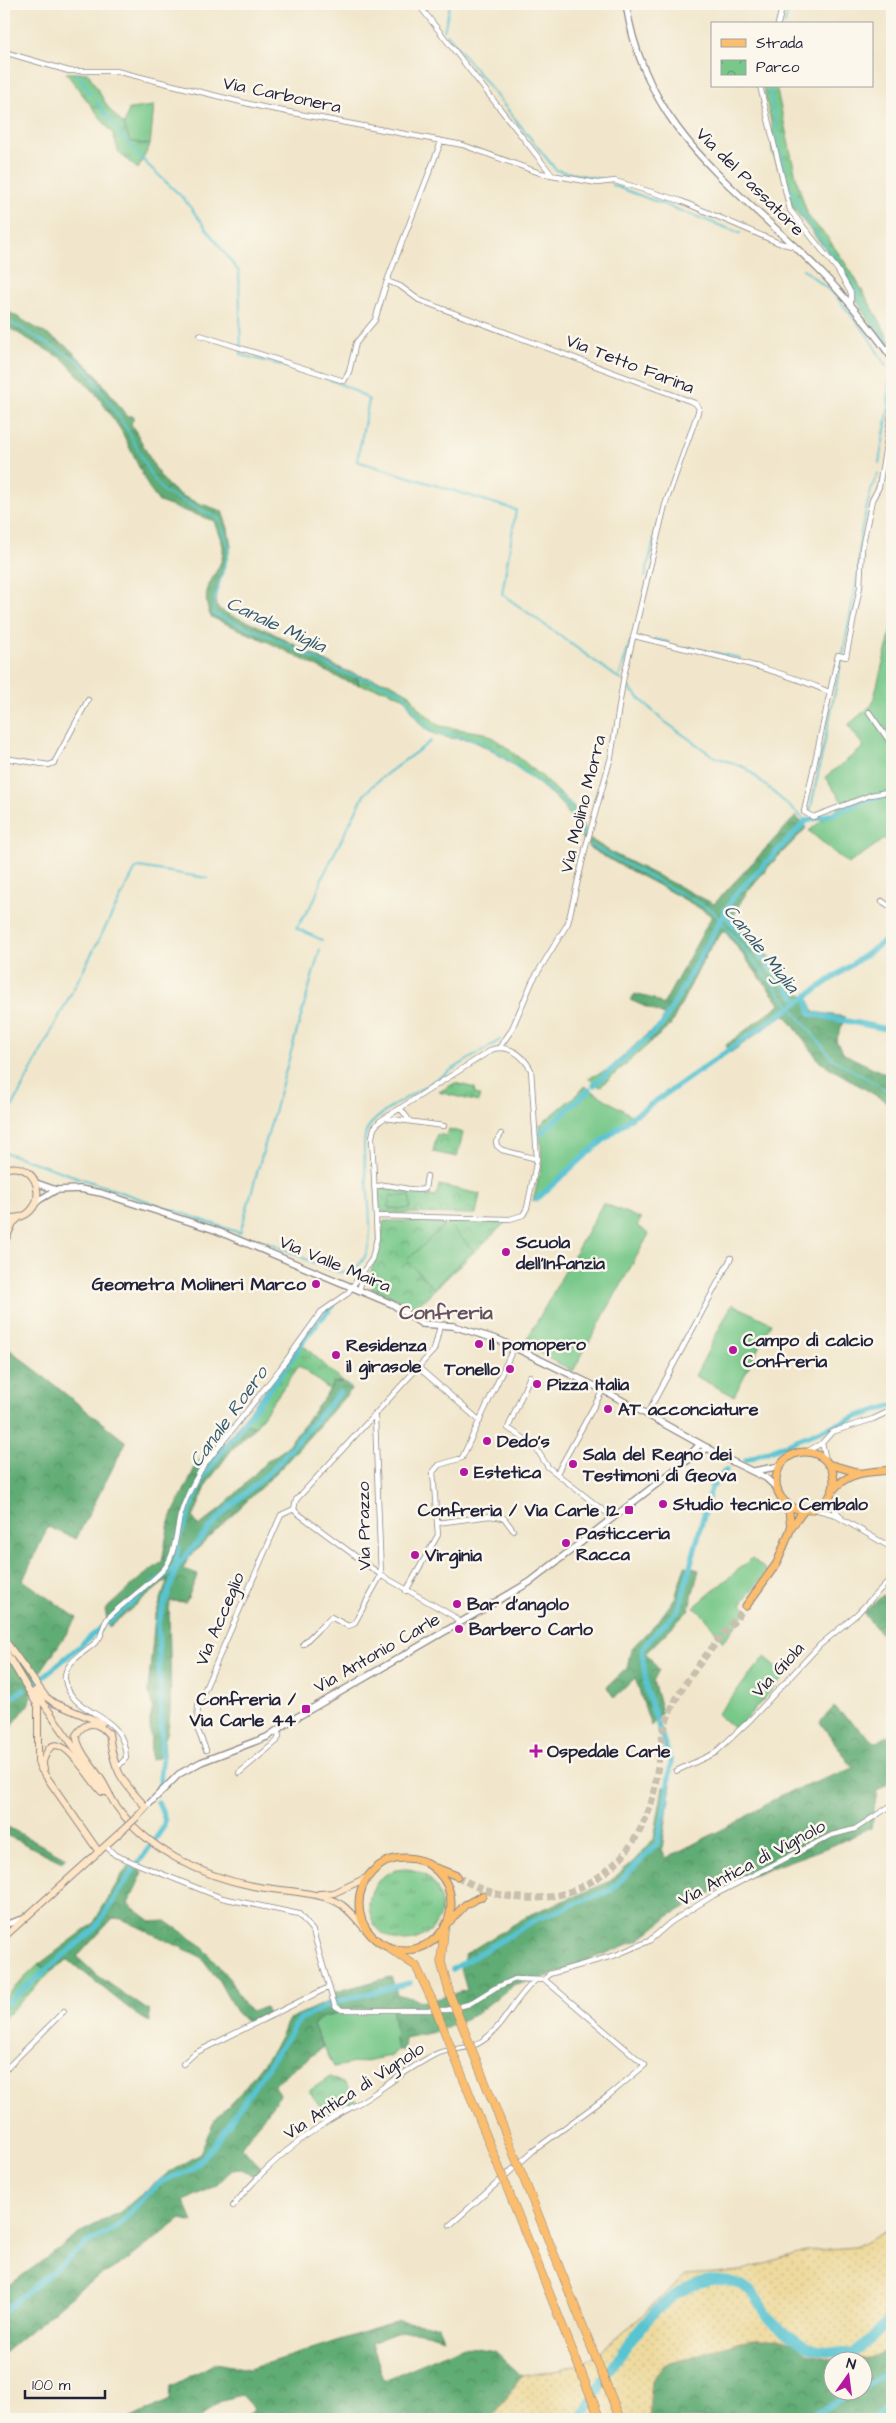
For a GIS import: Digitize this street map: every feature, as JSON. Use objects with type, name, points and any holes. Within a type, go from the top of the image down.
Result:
[{"type":"highway","points":[[446,1926],[440,1962],[450,1995],[620,2419]]},
{"type":"highway","points":[[390,1949],[416,1966],[431,1998],[600,2419]]},
{"type":"main road","points":[[4,1169],[18,1168],[25,1171],[36,1183],[37,1199],[34,1206],[13,1224],[4,1243]]},
{"type":"main road","points":[[4,1217],[20,1217]]},
{"type":"main road","points":[[791,1528],[788,1504],[778,1489],[777,1481],[781,1466],[792,1456],[806,1452],[820,1456],[827,1462],[833,1472],[831,1495]]},
{"type":"main road","points":[[827,1462],[860,1473]]},
{"type":"main road","points":[[788,1504],[804,1510],[814,1508],[831,1495],[844,1480],[860,1473],[892,1470]]},
{"type":"main road","points":[[746,1606],[777,1563],[791,1528],[804,1510]]},
{"type":"main road","points":[[4,1639],[45,1696],[54,1703],[101,1721],[108,1728],[111,1756],[127,1787],[146,1807]]},
{"type":"main road","points":[[4,1644],[115,1804],[135,1827],[162,1850],[190,1866],[241,1884],[333,1900],[341,1905],[376,1941],[390,1949],[406,1951],[420,1948],[434,1941],[465,1904],[482,1896]]},
{"type":"main road","points":[[4,1649],[38,1706],[38,1762],[99,1852]]},
{"type":"main road","points":[[109,1735],[102,1726],[96,1724],[81,1727],[76,1735],[78,1746],[104,1783],[115,1804]]},
{"type":"main road","points":[[45,1775],[42,1762],[47,1750],[53,1746],[62,1746],[70,1752],[97,1788],[110,1798]]},
{"type":"main road","name":"Via Antonio Carle","points":[[4,1934],[25,1918],[106,1846],[146,1807]]},
{"type":"main road","points":[[301,1894],[334,1893],[348,1888],[366,1878],[376,1868],[392,1859],[418,1860],[457,1876]]},
{"type":"main road","points":[[430,1865],[440,1874],[447,1885],[451,1898],[446,1926]]},
{"type":"main road","points":[[366,1878],[360,1890],[358,1904],[360,1917],[366,1930]]},
{"type":"street","points":[[418,4],[552,175]]},
{"type":"street","name":"Via del Passatore","points":[[626,4],[638,56],[654,91],[680,134],[705,163],[851,304],[892,358]]},
{"type":"street","points":[[778,22],[783,4]]},
{"type":"street","name":"Via Carbonera","points":[[4,52],[69,71],[116,71],[262,107],[463,145],[523,168],[552,175],[597,183],[615,181],[681,201],[779,243],[792,246]]},
{"type":"street","points":[[760,88],[790,210],[838,269],[851,293],[851,304]]},
{"type":"street","points":[[200,335],[344,381],[349,372],[356,343],[375,320],[387,281],[441,142]]},
{"type":"street","name":"Via Tetto Farina","points":[[387,281],[400,286],[419,300],[616,372],[698,405],[698,412],[665,505],[635,636]]},
{"type":"street","points":[[892,408],[879,487],[872,500],[862,548],[860,587],[846,657],[838,655],[804,810],[806,814],[813,817],[871,795],[892,791]]},
{"type":"street","points":[[635,636],[746,662],[780,672],[829,692]]},
{"type":"street","name":"Via Molino Morra","points":[[359,1290],[364,1272],[374,1251],[376,1216],[372,1137],[374,1128],[400,1108],[493,1049],[499,1048],[511,1031],[533,980],[568,923],[586,846],[611,758],[624,675],[635,636]]},
{"type":"street","points":[[4,758],[49,765],[54,763],[88,700]]},
{"type":"street","points":[[869,712],[892,745]]},
{"type":"street","points":[[882,902],[892,908]]},
{"type":"street","points":[[376,1216],[518,1218],[523,1215],[527,1208],[537,1159],[531,1070],[518,1053],[506,1048],[499,1048]]},
{"type":"street","points":[[400,1108],[410,1120]]},
{"type":"street","points":[[385,1118],[444,1126]]},
{"type":"street","points":[[501,1134],[496,1142],[497,1146],[502,1150],[537,1159]]},
{"type":"street","points":[[374,1187],[388,1184],[418,1191],[425,1189],[427,1176]]},
{"type":"street","name":"Via Valle Maira","points":[[36,1183],[56,1190],[80,1189],[101,1192],[230,1236],[392,1304],[422,1324],[458,1327],[514,1347],[603,1390],[700,1444],[754,1471],[766,1478],[778,1489]]},
{"type":"street","points":[[34,1206],[39,1200],[56,1190]]},
{"type":"street","points":[[647,1414],[731,1258]]},
{"type":"street","name":"Via Molino Morra","points":[[117,1768],[126,1758],[126,1750],[119,1735],[112,1724],[100,1715],[84,1708],[76,1701],[67,1687],[66,1668],[98,1640],[108,1618],[169,1563],[181,1514],[192,1483],[202,1468],[322,1312],[330,1304],[341,1300],[364,1272]]},
{"type":"street","points":[[440,1326],[434,1350],[375,1417],[296,1500],[294,1508],[296,1512],[381,1575],[406,1591],[453,1616],[459,1622]]},
{"type":"street","points":[[406,1591],[438,1535],[433,1472],[439,1465],[462,1458],[514,1347]]},
{"type":"street","points":[[419,1368],[480,1421]]},
{"type":"street","points":[[530,1376],[508,1428],[534,1445],[548,1467],[613,1518]]},
{"type":"street","points":[[557,1473],[603,1390]]},
{"type":"street","points":[[806,1452],[822,1444],[832,1432],[873,1419],[892,1410]]},
{"type":"street","name":"Via Prazzo","points":[[303,1644],[331,1617],[348,1626],[354,1624],[381,1575],[375,1417]]},
{"type":"street","name":"Via Antonio Carle","points":[[685,1462],[700,1444]]},
{"type":"street","points":[[822,1444],[827,1462]]},
{"type":"street","name":"Via Antonio Carle","points":[[146,1807],[179,1774],[201,1762],[258,1740],[277,1730],[530,1582],[685,1462],[708,1448]]},
{"type":"street","points":[[754,1471],[781,1466]]},
{"type":"street","points":[[831,1495],[832,1506],[843,1520]]},
{"type":"street","name":"Via Acceglio","points":[[206,1750],[197,1728],[198,1705],[281,1515],[294,1508]]},
{"type":"street","points":[[814,1508],[822,1509],[892,1548]]},
{"type":"street","points":[[437,1523],[490,1516],[504,1518],[513,1530]]},
{"type":"street","name":"Via Giola","points":[[676,1771],[715,1753],[751,1719],[820,1645],[857,1614],[892,1578]]},
{"type":"street","points":[[239,1772],[277,1741],[280,1736],[277,1730]]},
{"type":"street","name":"Via Antica di Vignolo","points":[[233,2206],[252,2182],[292,2145],[327,2121],[369,2097],[397,2076],[438,2053],[478,2044],[498,2026],[527,1987],[536,1980],[545,1980],[549,1974],[616,1955],[649,1941],[671,1922],[714,1895],[832,1835],[855,1829],[892,1805]]},
{"type":"street","points":[[106,1846],[115,1855],[202,1891],[240,1903],[299,1914],[313,1931],[332,1997],[337,2007],[352,2010],[376,2008],[447,2010],[469,2004],[495,1988],[515,1979],[529,1978],[536,1980]]},
{"type":"street","points":[[4,1926],[25,1918]]},
{"type":"street","points":[[450,2225],[489,2188],[533,2151],[608,2096],[645,2065],[545,1980]]},
{"type":"street","points":[[182,2064],[195,2053],[329,1987]]},
{"type":"street","points":[[4,2070],[64,2011]]},
{"type":"green space","points":[[66,73],[88,73],[109,109],[124,125],[130,141],[150,145],[138,169],[119,153],[113,134]]},
{"type":"green space","points":[[763,88],[776,88],[797,181],[808,216],[828,238],[852,273],[880,321],[892,347],[892,353],[868,320],[837,264],[791,205],[782,171],[772,152],[772,126]]},
{"type":"green space","points":[[154,106],[150,145],[130,141],[124,125],[129,109]]},
{"type":"green space","points":[[4,309],[65,345],[95,373],[127,416],[134,416],[131,424],[160,475],[172,489],[189,499],[222,511],[228,528],[231,547],[216,590],[216,606],[229,615],[254,624],[331,664],[357,675],[359,685],[341,679],[270,643],[211,617],[206,596],[208,587],[220,565],[223,547],[214,521],[159,502],[150,490],[121,430],[96,394],[64,360],[4,325]]},
{"type":"green space","points":[[892,628],[892,834],[848,864],[809,831],[843,803],[825,777],[864,747],[848,725],[872,705]]},
{"type":"green space","points":[[357,675],[390,683],[410,694],[418,708],[440,726],[485,733],[501,743],[544,778],[577,810],[586,836],[584,842],[569,815],[556,798],[521,770],[473,741],[432,733],[417,720],[405,698],[386,690],[359,685]]},
{"type":"green space","points":[[796,816],[806,828],[755,882],[739,905],[734,916],[800,993],[808,998],[814,1012],[845,1017],[836,1041],[844,1054],[892,1077],[892,1105],[820,1062],[785,1014],[730,1053],[726,1045],[780,1004],[724,930],[708,951],[670,1026],[651,1042],[646,1035],[661,1024],[664,1015],[630,1000],[635,994],[654,999],[663,1005],[712,916],[588,847],[590,839],[616,855],[714,904]]},
{"type":"green space","points":[[646,1035],[651,1042],[600,1087],[588,1078],[608,1070]]},
{"type":"green space","points":[[455,1083],[475,1088],[474,1093],[480,1096],[478,1102],[439,1092]]},
{"type":"green space","points":[[584,1086],[631,1115],[533,1201],[542,1163],[540,1125],[582,1090]]},
{"type":"green space","points":[[449,1129],[463,1133],[457,1157],[433,1152],[437,1134],[447,1136]]},
{"type":"green space","points":[[439,1185],[480,1194],[476,1214],[384,1213],[378,1206],[377,1189],[383,1186],[436,1197]]},
{"type":"green space","points":[[389,1196],[410,1196],[410,1209],[389,1208]]},
{"type":"green space","points":[[603,1203],[641,1219],[637,1226],[649,1234],[573,1371],[524,1345]]},
{"type":"green space","points":[[384,1221],[506,1222],[416,1307],[372,1289],[371,1271],[378,1247],[379,1224]]},
{"type":"green space","points":[[447,1223],[473,1250],[434,1288],[407,1260]]},
{"type":"green space","name":"Campo di calcio Confreria","points":[[732,1304],[771,1323],[734,1396],[695,1376]]},
{"type":"green space","points":[[301,1343],[343,1382],[333,1383],[330,1390],[299,1366],[255,1427],[241,1422]]},
{"type":"green space","points":[[4,1345],[126,1442],[76,1539],[48,1527],[23,1580],[77,1618],[39,1674],[28,1705],[4,1736]]},
{"type":"green space","points":[[343,1382],[352,1389],[280,1469],[188,1558],[183,1569],[198,1574],[186,1602],[170,1601],[170,1716],[168,1731],[164,1740],[165,1756],[151,1760],[150,1720],[153,1707],[148,1691],[155,1617],[168,1579],[109,1627],[105,1610],[139,1579],[162,1562],[169,1522],[197,1463],[219,1443],[222,1447],[241,1422],[255,1427],[230,1452],[208,1482],[193,1518],[199,1526],[223,1507],[266,1462],[285,1449],[327,1394],[333,1383]]},
{"type":"green space","points":[[752,1558],[767,1571],[741,1604],[748,1610],[723,1642],[705,1617],[694,1607]]},
{"type":"green space","points":[[685,1566],[699,1570],[688,1611],[646,1653],[659,1670],[653,1681],[662,1712],[651,1726],[635,1678],[614,1698],[607,1687],[627,1668],[631,1649],[659,1620],[675,1598]]},
{"type":"green space","points":[[883,1595],[892,1604],[892,1646],[863,1613]]},
{"type":"green space","points":[[765,1657],[786,1674],[736,1730],[717,1714]]},
{"type":"green space","points":[[834,1707],[876,1743],[892,1733],[892,1781],[877,1791],[871,1828],[831,1846],[727,1884],[669,1916],[639,1940],[536,1981],[515,1984],[474,2015],[435,2032],[405,2038],[404,2050],[398,2050],[393,2036],[313,2025],[323,2047],[274,2084],[280,2095],[241,2147],[262,2168],[253,2176],[242,2169],[231,2170],[217,2185],[184,2201],[193,2222],[181,2219],[129,2259],[82,2287],[4,2353],[4,2289],[83,2231],[120,2212],[168,2173],[199,2155],[216,2117],[235,2100],[273,2050],[289,2019],[334,1999],[335,1992],[391,1977],[397,1994],[426,2002],[467,1990],[461,1969],[465,1954],[531,1914],[609,1882],[634,1861],[654,1839],[663,1787],[671,1784],[662,1849],[666,1858],[737,1822],[782,1795],[853,1768],[820,1722]]},
{"type":"green space","points":[[4,1825],[66,1858],[62,1862],[4,1834]]},
{"type":"green space","points":[[130,1866],[143,1872],[128,1904],[152,1922],[166,1921],[201,1945],[231,1981],[243,2004],[252,2012],[265,2007],[270,2018],[246,2022],[236,2012],[219,1981],[201,1957],[122,1919],[113,1918],[77,1957],[97,1975],[149,2011],[150,2022],[141,2018],[72,1963],[67,1961],[52,1971],[38,1965],[93,1924],[123,1873]]},
{"type":"green space","points":[[398,1869],[412,1869],[431,1879],[441,1898],[441,1912],[431,1931],[412,1941],[398,1941],[379,1931],[369,1912],[369,1898],[379,1879]]},
{"type":"green space","points":[[38,1965],[52,1971],[4,2018],[4,1998]]},
{"type":"green space","points":[[360,2007],[392,2008],[396,2034],[393,2037],[398,2050],[390,2056],[334,2067],[313,2025],[323,2017]]},
{"type":"green space","points":[[330,2077],[345,2084],[357,2101],[328,2117],[309,2091]]},
{"type":"green space","points":[[399,2321],[438,2326],[443,2338],[422,2332],[406,2331],[372,2343],[384,2380],[464,2346],[495,2351],[522,2376],[495,2414],[483,2419],[244,2419],[254,2408],[242,2395],[222,2400],[199,2419],[129,2419],[170,2400],[171,2386],[216,2363],[249,2369]]},
{"type":"green space","points":[[751,2339],[779,2339],[796,2344],[808,2353],[824,2357],[824,2400],[874,2400],[874,2354],[892,2349],[892,2419],[648,2419],[652,2380],[664,2365]]},
{"type":"sand","points":[[892,2227],[892,2349],[874,2356],[874,2350],[824,2350],[824,2357],[807,2353],[796,2344],[779,2339],[751,2339],[664,2365],[652,2380],[648,2419],[483,2419],[495,2414],[522,2376],[561,2370],[585,2362],[624,2332],[686,2275],[740,2271],[804,2251],[855,2247]]},
{"type":"waterway","points":[[444,31],[450,4]]},
{"type":"waterway","points":[[785,22],[789,4]]},
{"type":"waterway","points":[[447,34],[556,170],[604,180]]},
{"type":"waterway","points":[[4,48],[21,55]]},
{"type":"waterway","points":[[30,57],[37,59]]},
{"type":"waterway","points":[[45,61],[71,68]]},
{"type":"waterway","points":[[78,74],[91,95]]},
{"type":"waterway","points":[[769,88],[786,178],[804,218],[838,261],[892,350]]},
{"type":"waterway","points":[[96,101],[122,136],[148,165],[184,199],[239,272],[241,355],[325,378],[356,391],[369,400],[357,461],[516,510],[502,594],[621,680]]},
{"type":"waterway","points":[[612,185],[740,233]]},
{"type":"waterway","points":[[803,269],[834,294],[866,333],[886,366]]},
{"type":"waterway","name":"Canale Miglia","points":[[4,319],[77,360],[89,372],[128,431],[152,477],[164,492],[218,518],[230,549],[215,597],[214,614],[274,638],[341,672],[391,687],[403,693],[419,717],[432,731]]},
{"type":"waterway","points":[[888,403],[889,382]]},
{"type":"waterway","points":[[879,463],[892,390]]},
{"type":"waterway","points":[[843,654],[858,573],[860,536],[871,490],[878,474]]},
{"type":"waterway","points":[[645,577],[659,520]]},
{"type":"waterway","points":[[654,639],[668,642]]},
{"type":"waterway","points":[[619,678],[630,642]]},
{"type":"waterway","points":[[688,647],[740,658]]},
{"type":"waterway","points":[[810,812],[842,658]]},
{"type":"waterway","points":[[627,686],[661,719],[713,756],[746,768],[806,821]]},
{"type":"waterway","name":"Canale Miglia","points":[[436,732],[482,741],[564,801],[577,816],[585,838]]},
{"type":"waterway","points":[[322,940],[296,928],[314,901],[322,878],[363,797],[384,776],[431,741]]},
{"type":"waterway","points":[[867,800],[892,794]]},
{"type":"waterway","points":[[843,810],[862,802]]},
{"type":"waterway","points":[[594,1085],[662,1025],[734,896],[806,821],[839,812]]},
{"type":"waterway","name":"Canale Miglia","points":[[590,845],[712,910],[833,1059],[892,1093]]},
{"type":"waterway","points":[[4,1123],[135,870],[139,867],[207,878]]},
{"type":"waterway","points":[[725,910],[726,916],[795,997]]},
{"type":"waterway","points":[[793,1006],[892,936]]},
{"type":"waterway","points":[[4,1152],[240,1233],[320,949]]},
{"type":"waterway","points":[[806,997],[811,1014],[892,1030]]},
{"type":"waterway","points":[[637,1114],[788,1009]]},
{"type":"waterway","points":[[251,1238],[274,1245],[338,1272],[344,1272],[359,1265],[367,1252],[370,1233],[370,1211],[364,1147],[368,1128],[378,1117],[393,1106],[500,1040]]},
{"type":"waterway","points":[[540,1134],[589,1090]]},
{"type":"waterway","points":[[537,1199],[584,1156],[633,1116]]},
{"type":"waterway","points":[[321,1319],[333,1306]]},
{"type":"waterway","points":[[300,1345],[317,1323]]},
{"type":"waterway","name":"Canale Roero","points":[[108,1622],[176,1566],[178,1540],[204,1475],[298,1349]]},
{"type":"waterway","points":[[162,1756],[158,1622],[178,1565],[223,1513],[273,1469],[340,1392]]},
{"type":"waterway","points":[[746,1460],[856,1417],[892,1406]]},
{"type":"waterway","points":[[453,1969],[539,1918],[611,1890],[657,1844],[664,1814],[671,1763],[647,1692],[642,1650],[679,1609],[711,1488],[726,1470]]},
{"type":"waterway","name":"Canale Roero","points":[[56,1666],[101,1628]]},
{"type":"waterway","points":[[38,1681],[53,1669]]},
{"type":"waterway","name":"Canale Roero","points":[[4,1701],[24,1690]]},
{"type":"waterway","points":[[159,1790],[162,1761]]},
{"type":"waterway","points":[[139,1862],[163,1828],[165,1820],[158,1802]]},
{"type":"waterway","points":[[4,2005],[94,1930],[134,1869]]},
{"type":"waterway","points":[[4,2311],[87,2243],[118,2226],[144,2197],[162,2181],[191,2170],[213,2147],[300,2019],[335,2002],[410,1983]]},
{"type":"waterway","points":[[581,2419],[627,2345],[648,2319],[672,2298],[697,2284],[723,2280],[749,2290],[768,2317],[777,2326],[804,2344],[825,2351],[853,2354],[886,2324],[892,2309]]},
{"type":"waterway","points":[[874,2381],[892,2369]]},
{"type":"waterway","points":[[804,2419],[839,2400]]},
{"type":"waterway","points":[[871,2419],[892,2403]]},
{"type":"tunnel","points":[[457,1876],[485,1890],[514,1897],[542,1898],[569,1892],[594,1880],[617,1862],[635,1839],[649,1810],[655,1786],[662,1738],[669,1714],[676,1699],[694,1671],[746,1606]]},
{"type":"place","name":"Scuola dell'Infanzia","points":[[506,1252]]},
{"type":"place","name":"Geometra Molineri Marco","points":[[316,1284]]},
{"type":"place","name":"Il pomopero","points":[[479,1344]]},
{"type":"place","name":"Campo di calcio Confreria","points":[[733,1350]]},
{"type":"place","name":"Residenza il girasole","points":[[336,1355]]},
{"type":"place","name":"Tonello","points":[[510,1369]]},
{"type":"place","name":"Pizza Italia","points":[[537,1384]]},
{"type":"place","name":"AT acconciature","points":[[608,1409]]},
{"type":"place","name":"Dedo's","points":[[487,1441]]},
{"type":"place","name":"Sala del Regno dei Testimoni di Geova","points":[[573,1464]]},
{"type":"place","name":"Estetica","points":[[464,1472]]},
{"type":"place","name":"Studio tecnico Cembalo","points":[[663,1504]]},
{"type":"place","name":"Confreria / Via Carle 12","points":[[629,1510]]},
{"type":"place","name":"Pasticceria Racca","points":[[566,1543]]},
{"type":"place","name":"Virginia","points":[[415,1555]]},
{"type":"place","name":"Bar d'angolo","points":[[457,1604]]},
{"type":"place","name":"Barbero Carlo","points":[[459,1629]]},
{"type":"place","name":"Confreria / Via Carle 44","points":[[306,1709]]},
{"type":"place","name":"Ospedale Carle","points":[[536,1751]]},
{"type":"district","name":"Confreria","points":[[446,1313]]}]
